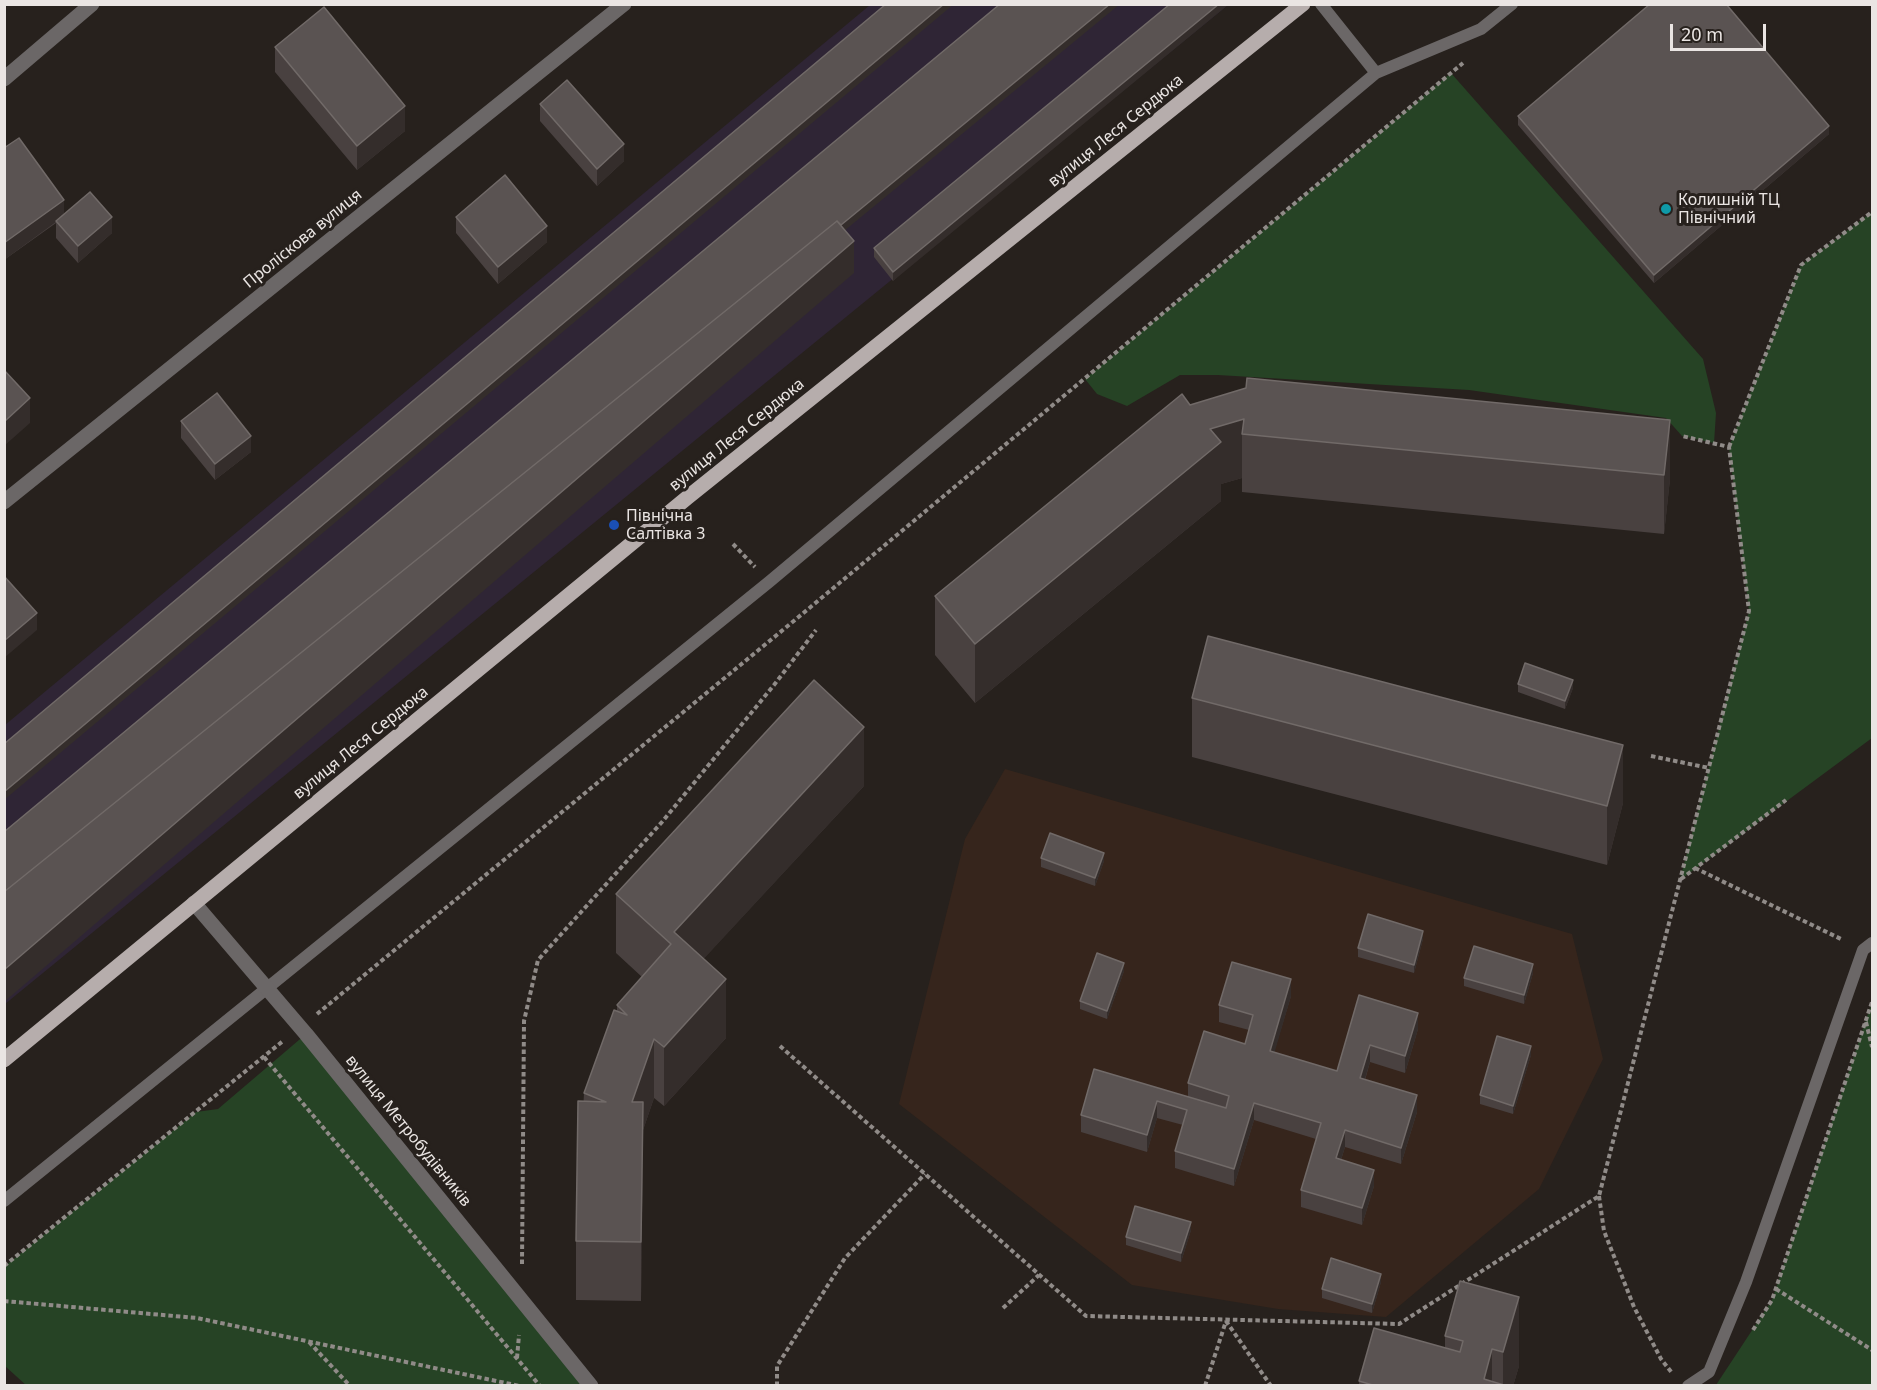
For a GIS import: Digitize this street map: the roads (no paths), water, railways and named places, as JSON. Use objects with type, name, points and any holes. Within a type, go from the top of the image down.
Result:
[{"type":"main road","name":"вулиця Леся Сердюка","points":[[4,1060],[688,497],[1303,4]]},
{"type":"street","points":[[4,79],[92,4]]},
{"type":"street","name":"Проліскова вулиця","points":[[4,502],[624,4]]},
{"type":"street","name":"вулиця Метробудівників","points":[[194,903],[300,1027],[591,1386]]},
{"type":"lane","points":[[1321,4],[1376,73]]},
{"type":"lane","points":[[4,1201],[769,582],[1376,73],[1481,29],[1512,4]]},
{"type":"lane","points":[[1688,1386],[1709,1372],[1746,1282],[1868,946]]},
{"type":"place","name":"Колишній ТЦ Північний","points":[[1666,209]]},
{"type":"place","name":"Північна Салтівка 3","points":[[614,525]]}]
